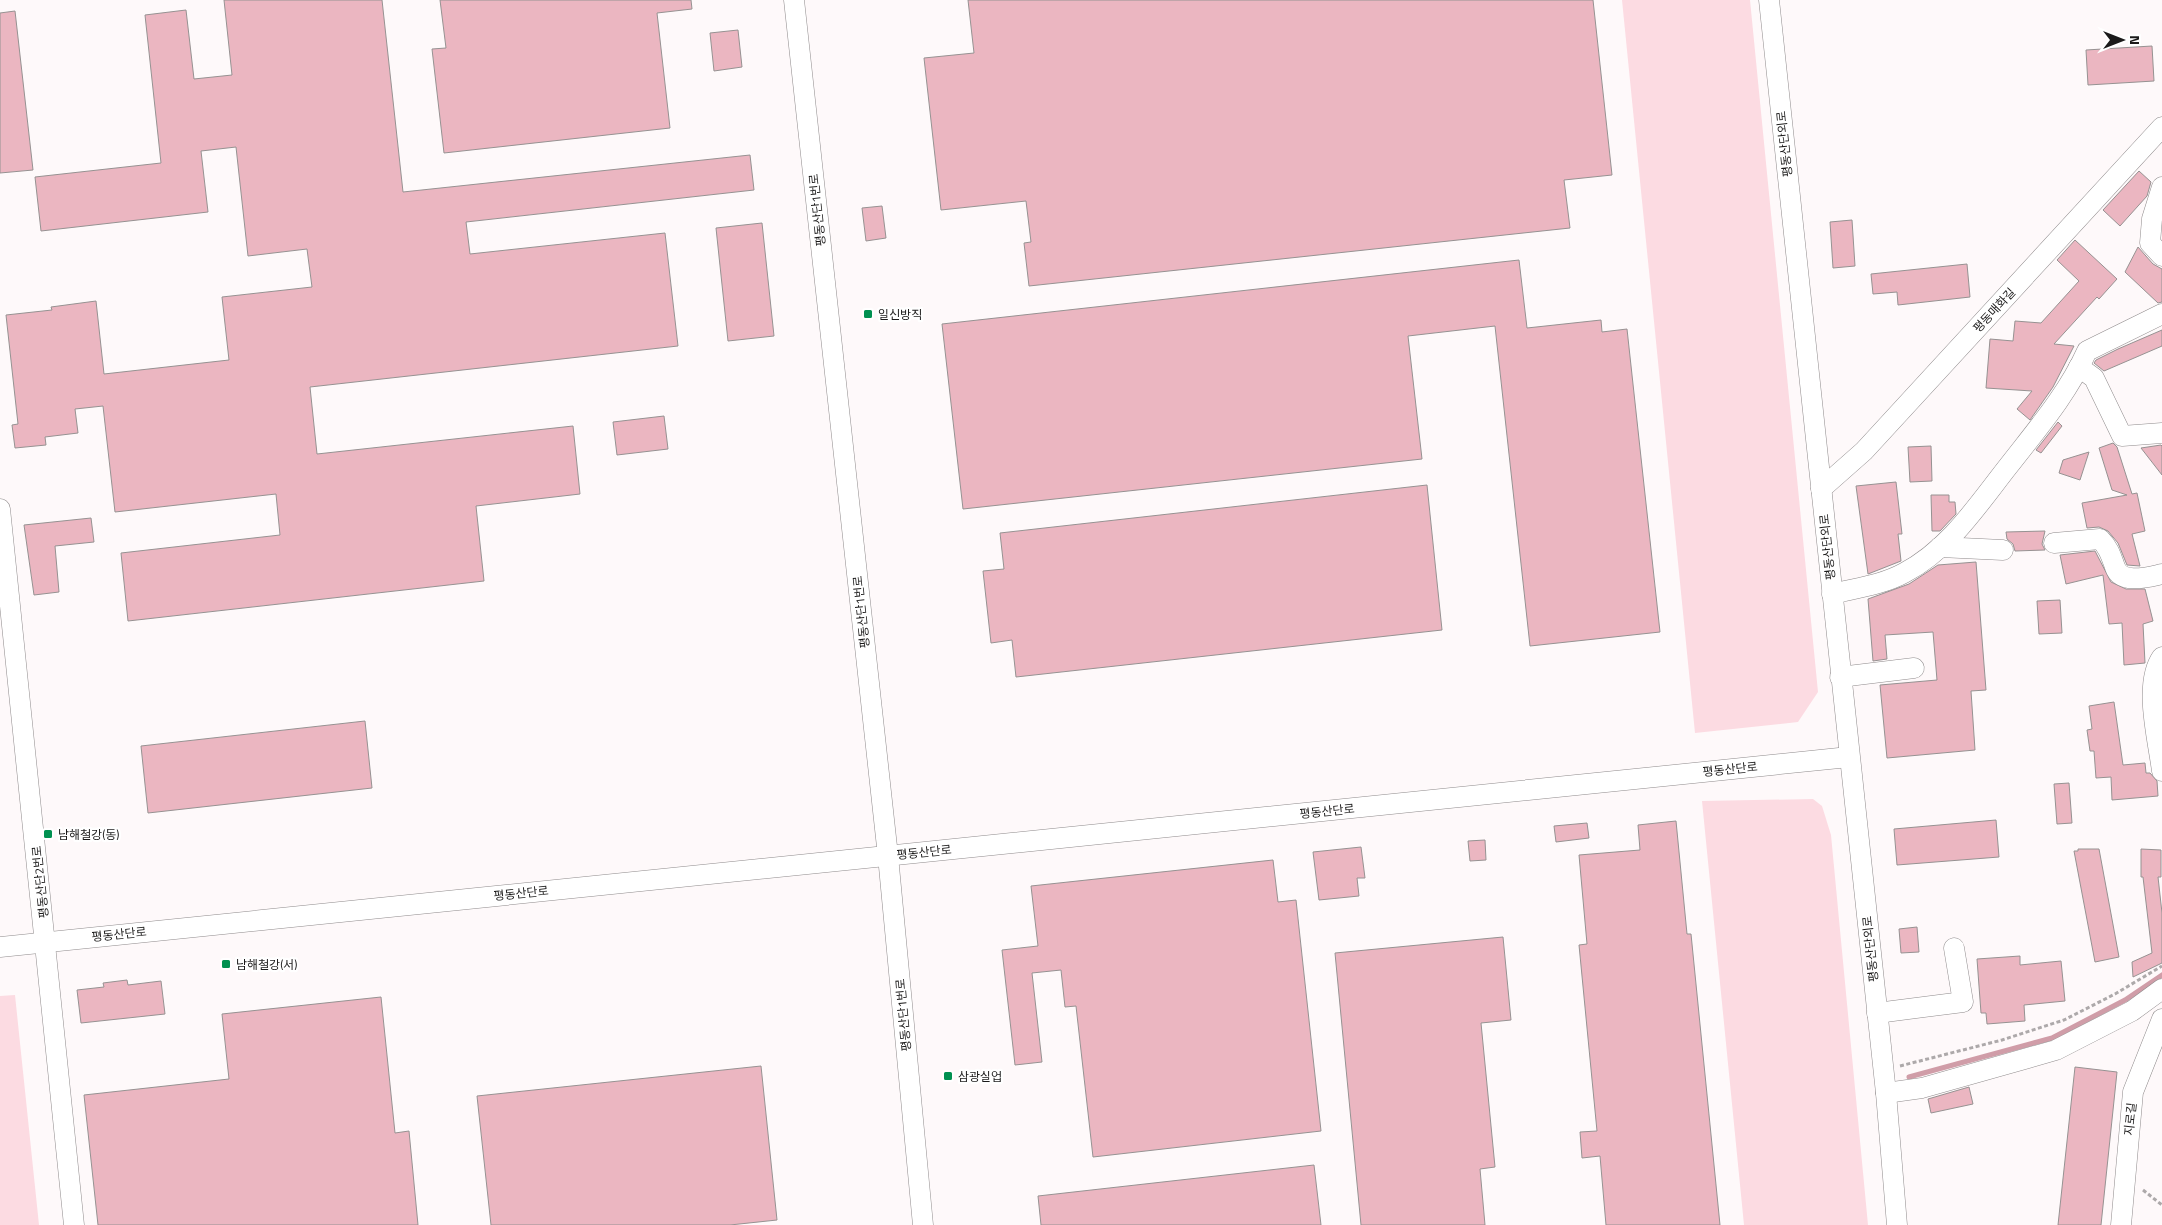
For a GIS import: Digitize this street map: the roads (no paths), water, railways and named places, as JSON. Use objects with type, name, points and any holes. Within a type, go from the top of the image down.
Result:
[{"type":"street","name":"평동산단1번로","points":[[794,0],[888,856],[923,1225]]},
{"type":"street","name":"평동산단외로","points":[[1769,0],[1886,1093],[1897,1225]]},
{"type":"street","name":"평동매화길","points":[[1821,489],[1864,451],[2162,127]]},
{"type":"street","points":[[2162,187],[2152,219],[2150,243],[2162,256]]},
{"type":"street","points":[[1832,594],[1882,583],[1906,572],[1940,547],[1960,528],[2050,413],[2080,367],[2087,351],[2162,314]]},
{"type":"street","points":[[2080,367],[2094,378],[2122,436],[2162,433]]},
{"type":"street","name":"평동산단2번로","points":[[0,509],[74,1225]]},
{"type":"street","points":[[2054,543],[2100,539],[2111,555],[2115,570],[2122,576],[2132,578],[2162,574]]},
{"type":"street","points":[[1940,547],[2003,550]]},
{"type":"street","points":[[2162,657],[2158,663],[2153,687],[2162,771]]},
{"type":"street","points":[[1840,676],[1914,668]]},
{"type":"street","name":"평동산단로","points":[[0,946],[1849,757]]},
{"type":"street","points":[[1877,1013],[1963,1002],[1954,948]]},
{"type":"street","points":[[1886,1093],[1922,1088],[2056,1050],[2132,1011],[2162,989]]},
{"type":"street","name":"지로길","points":[[2121,1225],[2133,1092],[2162,1019]]},
{"type":"waterway","points":[[1909,1077],[2052,1038],[2125,1000],[2162,975]]},
{"type":"place","name":"일신방직","points":[[868,314]]},
{"type":"place","name":"남해철강(동)","points":[[48,834]]},
{"type":"place","name":"남해철강(서)","points":[[226,964]]},
{"type":"place","name":"삼광실업","points":[[948,1076]]}]
